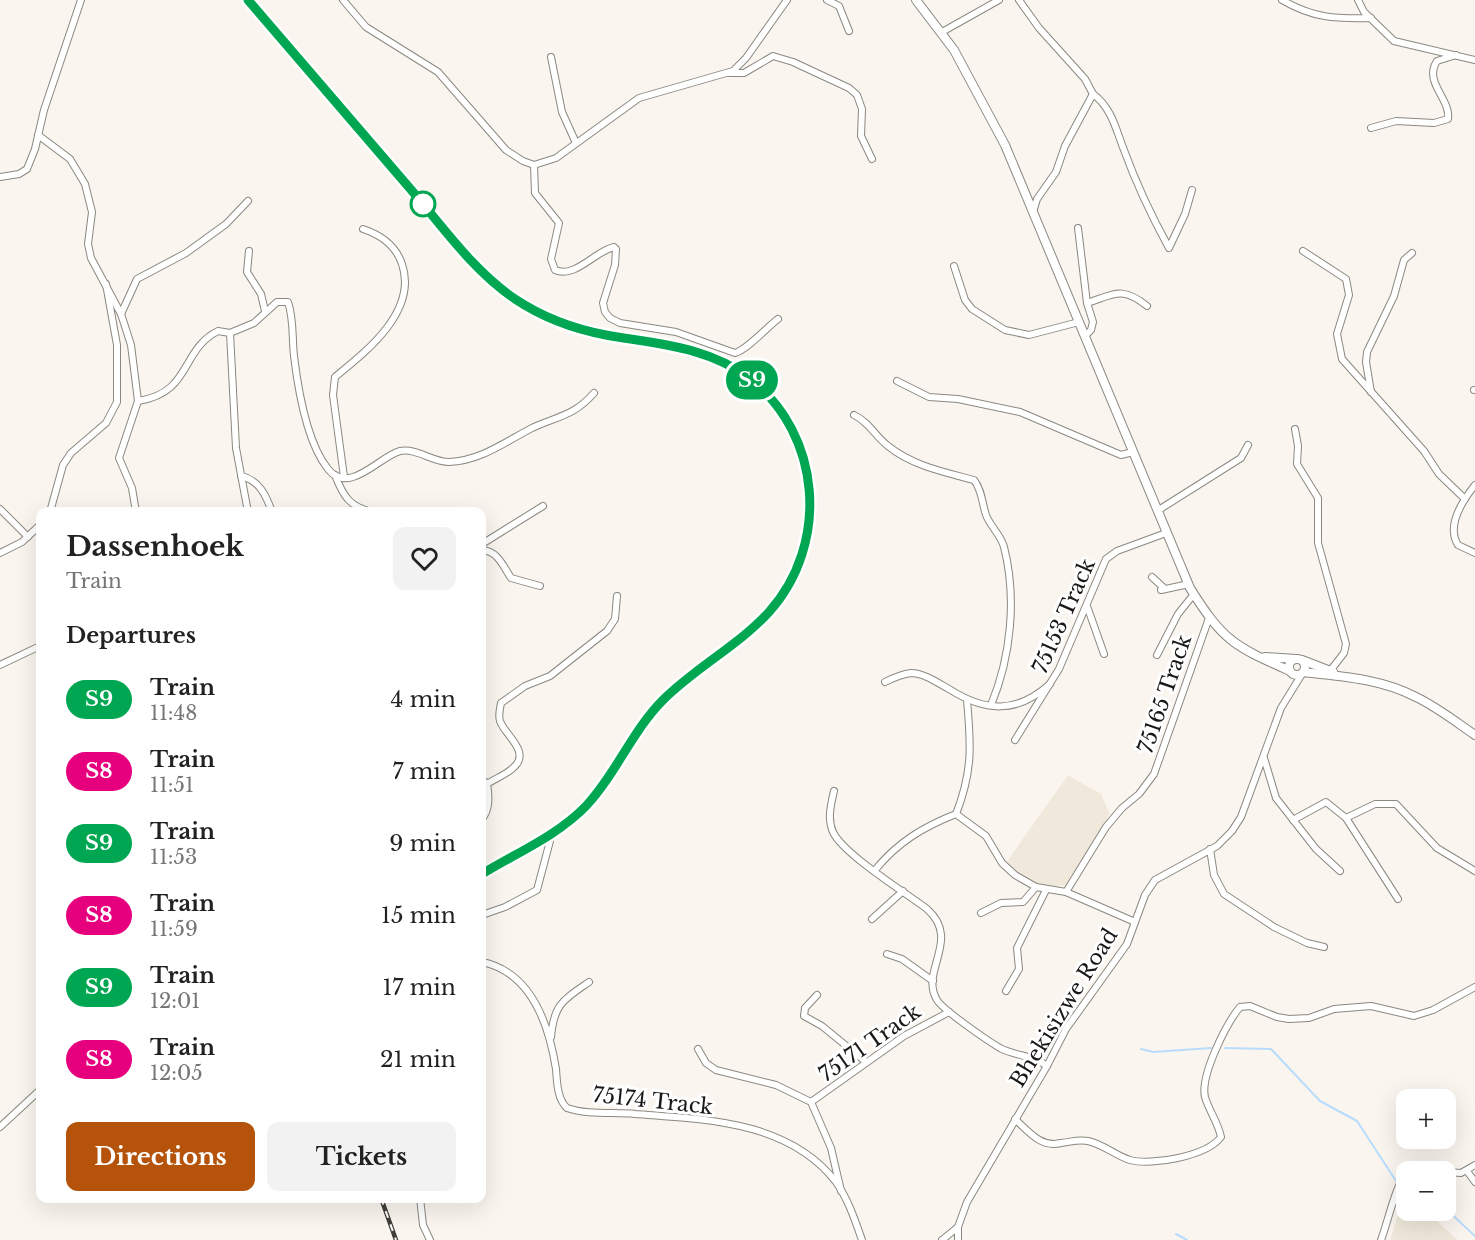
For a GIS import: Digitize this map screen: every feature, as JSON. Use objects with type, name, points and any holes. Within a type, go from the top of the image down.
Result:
[{"type":"street","points":[[0,177],[19,174],[27,169],[36,149],[38,135],[81,0]]},
{"type":"street","points":[[343,0],[366,27],[438,72],[506,150],[534,165],[549,162],[639,98],[729,73],[744,73],[773,56],[785,58],[852,90],[861,105],[861,136],[872,159]]},
{"type":"street","points":[[729,73],[746,58],[787,0]]},
{"type":"street","points":[[827,0],[839,6],[849,31]]},
{"type":"street","points":[[916,0],[942,32],[979,93],[1034,209],[1166,533],[1194,594],[1209,618],[1224,637],[1243,650],[1291,671],[1345,676]]},
{"type":"street","points":[[942,32],[999,0]]},
{"type":"street","points":[[1019,0],[1039,28],[1085,80],[1093,94],[1100,99],[1117,126],[1123,149],[1169,248],[1185,214],[1192,190]]},
{"type":"street","points":[[1282,0],[1314,15],[1335,19],[1371,18]]},
{"type":"street","points":[[1358,0],[1360,7],[1394,41],[1475,60]]},
{"type":"street","points":[[1371,128],[1396,121],[1434,123],[1448,120],[1449,112],[1435,83],[1433,70],[1437,62],[1456,55]]},
{"type":"street","points":[[551,57],[562,112],[576,143]]},
{"type":"street","points":[[1034,209],[1042,191],[1056,172],[1065,146],[1093,94]]},
{"type":"street","points":[[38,135],[70,159],[85,184],[92,212],[88,244],[91,258],[120,314],[131,345],[138,401],[119,458],[132,488],[135,507]]},
{"type":"street","points":[[534,165],[535,194],[559,223],[551,259],[555,270],[563,272],[572,270],[604,249],[616,248],[615,265],[603,303],[610,318],[620,323],[676,332],[735,353],[744,349],[778,319]]},
{"type":"street","points":[[120,314],[130,288],[139,277],[186,253],[226,224],[248,201]]},
{"type":"street","points":[[1078,228],[1087,303],[1093,326],[1085,336]]},
{"type":"street","points":[[344,477],[333,395],[335,377],[371,346],[395,316],[406,276],[395,247],[363,229]]},
{"type":"street","points":[[249,251],[247,272],[261,294],[266,311]]},
{"type":"street","points":[[1303,251],[1346,279],[1349,295],[1336,334],[1340,353],[1424,452],[1439,474],[1465,499]]},
{"type":"street","points":[[1372,392],[1366,362],[1367,352],[1394,296],[1404,260],[1412,253]]},
{"type":"street","points":[[954,266],[965,300],[978,314],[1005,330],[1029,335],[1079,322]]},
{"type":"street","points":[[51,507],[63,465],[71,453],[106,423],[113,412],[119,391],[117,345],[106,284]]},
{"type":"street","points":[[1087,303],[1125,292],[1133,294],[1147,306]]},
{"type":"street","points":[[138,401],[151,399],[172,387],[206,338],[218,331],[230,333],[254,323],[277,302],[286,301],[290,305],[294,356],[307,421],[327,468],[335,475],[350,503],[356,507]]},
{"type":"street","points":[[230,333],[236,448],[247,507]]},
{"type":"street","points":[[897,381],[929,397],[958,399],[1020,411],[1121,455],[1133,452]]},
{"type":"street","points":[[335,475],[344,477],[361,475],[387,456],[405,451],[446,462],[468,459],[489,452],[535,427],[564,417],[594,393]]},
{"type":"street","points":[[854,415],[864,420],[876,435],[895,452],[936,472],[974,480],[979,487],[987,516],[1002,541],[1012,592],[1006,650],[991,705]]},
{"type":"street","points":[[1295,429],[1298,446],[1297,464],[1318,498],[1318,543],[1346,644],[1344,653],[1330,671]]},
{"type":"street","points":[[1157,511],[1241,458],[1248,445]]},
{"type":"street","points":[[241,476],[250,479],[264,493],[270,507]]},
{"type":"street","points":[[1475,485],[1454,522],[1454,534],[1458,545],[1475,553]]},
{"type":"street","points":[[486,542],[543,506]]},
{"type":"street","points":[[0,509],[28,537]]},
{"type":"street","points":[[0,553],[28,537],[36,529]]},
{"type":"street","name":"75153 Track","points":[[1015,740],[1053,682],[1110,555],[1166,533]]},
{"type":"street","points":[[486,550],[490,550],[499,559],[511,578],[540,586]]},
{"type":"street","points":[[1152,577],[1163,589],[1189,584]]},
{"type":"street","points":[[1157,655],[1178,614],[1194,594]]},
{"type":"street","points":[[486,780],[515,766],[519,757],[515,743],[501,724],[499,717],[501,703],[525,686],[550,676],[607,631],[615,619],[617,596]]},
{"type":"street","points":[[1087,605],[1104,654]]},
{"type":"street","name":"75165 Track","points":[[1066,892],[1106,828],[1122,808],[1139,794],[1154,774],[1209,618]]},
{"type":"street","points":[[0,665],[36,648]]},
{"type":"street","points":[[1261,657],[1299,659],[1345,676],[1374,682],[1415,696],[1475,735]]},
{"type":"street","points":[[1291,671],[1290,662],[1299,659]]},
{"type":"street","points":[[1299,659],[1305,664],[1303,673]]},
{"type":"street","name":"Bhekisizwe Road","points":[[958,1240],[958,1227],[967,1202],[1047,1066],[1066,1029],[1127,944],[1145,896],[1155,880],[1210,849],[1232,831],[1241,817],[1288,693],[1291,671]]},
{"type":"street","points":[[885,682],[912,673],[931,679],[967,700],[1005,708],[1017,705],[1036,695],[1053,682]]},
{"type":"street","name":"Bhekisizwe Road","points":[[1288,693],[1303,673]]},
{"type":"street","points":[[956,814],[970,762],[971,728],[967,700]]},
{"type":"street","points":[[1264,758],[1276,798],[1316,849],[1340,871]]},
{"type":"street","points":[[834,791],[830,817],[833,833],[850,852],[932,913],[941,928],[942,938],[933,981],[936,998],[949,1012],[1000,1048],[1039,1060],[1047,1066]]},
{"type":"street","points":[[486,794],[488,806],[486,810]]},
{"type":"street","points":[[1293,820],[1326,802],[1331,804],[1346,818],[1398,899]]},
{"type":"street","points":[[1346,818],[1375,804],[1394,803],[1404,810],[1437,848],[1475,871]]},
{"type":"street","points":[[956,814],[986,836],[1002,863],[1014,875],[1036,887],[1066,892],[1135,922]]},
{"type":"street","points":[[875,870],[899,845],[919,830],[956,814]]},
{"type":"street","points":[[486,914],[505,907],[537,890],[550,841]]},
{"type":"street","points":[[1210,849],[1214,875],[1224,894],[1274,927],[1307,944],[1324,947]]},
{"type":"street","points":[[981,913],[1001,903],[1023,902],[1036,887]]},
{"type":"street","points":[[1006,992],[1019,969],[1017,948],[1046,890]]},
{"type":"street","points":[[872,919],[903,891]]},
{"type":"street","points":[[887,954],[902,959],[933,981]]},
{"type":"street","name":"75174 Track","points":[[486,963],[502,968],[517,980],[538,1008],[551,1040],[560,1098],[567,1108],[677,1117],[778,1136],[809,1155],[841,1191],[862,1240]]},
{"type":"street","points":[[551,1040],[553,1016],[557,1007],[589,982]]},
{"type":"street","points":[[1015,1119],[1045,1143],[1088,1140],[1125,1158],[1142,1163],[1190,1155],[1201,1151],[1221,1137],[1204,1096],[1219,1042],[1236,1012],[1244,1006],[1289,1019],[1304,1019],[1334,1009],[1371,1006],[1405,1015],[1419,1015],[1475,987]]},
{"type":"street","points":[[817,995],[805,1008],[804,1016],[822,1026],[866,1062]]},
{"type":"street","name":"75171 Track","points":[[811,1102],[921,1025],[949,1012]]},
{"type":"street","points":[[698,1049],[702,1059],[716,1070],[770,1082],[811,1102],[827,1136],[841,1191]]},
{"type":"street","points":[[0,1127],[36,1094]]},
{"type":"street","points":[[1456,1172],[1467,1171],[1475,1165]]},
{"type":"street","points":[[1467,1171],[1475,1182]]},
{"type":"street","points":[[1381,1240],[1396,1193]]},
{"type":"street","points":[[421,1203],[423,1225],[430,1240]]},
{"type":"street","points":[[942,1240],[958,1227]]},
{"type":"shaded area","points":[[1068,775],[1101,794],[1110,814],[1069,885],[1040,887],[1015,872],[1006,863]]},
{"type":"shaded area","points":[[1396,1221],[1436,1221],[1458,1240],[1390,1240]]},
{"type":"waterway","points":[[1141,1049],[1153,1052],[1211,1048]]},
{"type":"waterway","points":[[1225,1048],[1271,1049],[1320,1101],[1357,1121],[1396,1181]]},
{"type":"waterway","points":[[1456,1218],[1475,1236]]},
{"type":"waterway","points":[[1176,1234],[1187,1240]]},
{"type":"railway","points":[[248,0],[460,248],[500,288],[547,317],[570,326],[699,352],[733,367],[749,378],[773,401],[791,429],[803,459],[809,490],[808,523],[802,555],[789,585],[769,612],[744,636],[663,700],[642,725],[597,793],[575,817],[486,872]]},
{"type":"railway","points":[[383,1203],[396,1240]]},
{"type":"train","name":"S9","points":[[248,0],[455,242],[494,282],[515,299],[566,324],[604,334],[683,347],[727,363],[759,386],[783,415],[792,430],[807,472],[810,519],[807,540],[795,573],[777,602],[741,638],[677,687],[660,703],[646,720],[601,788],[584,808],[552,832],[486,872]]}]
